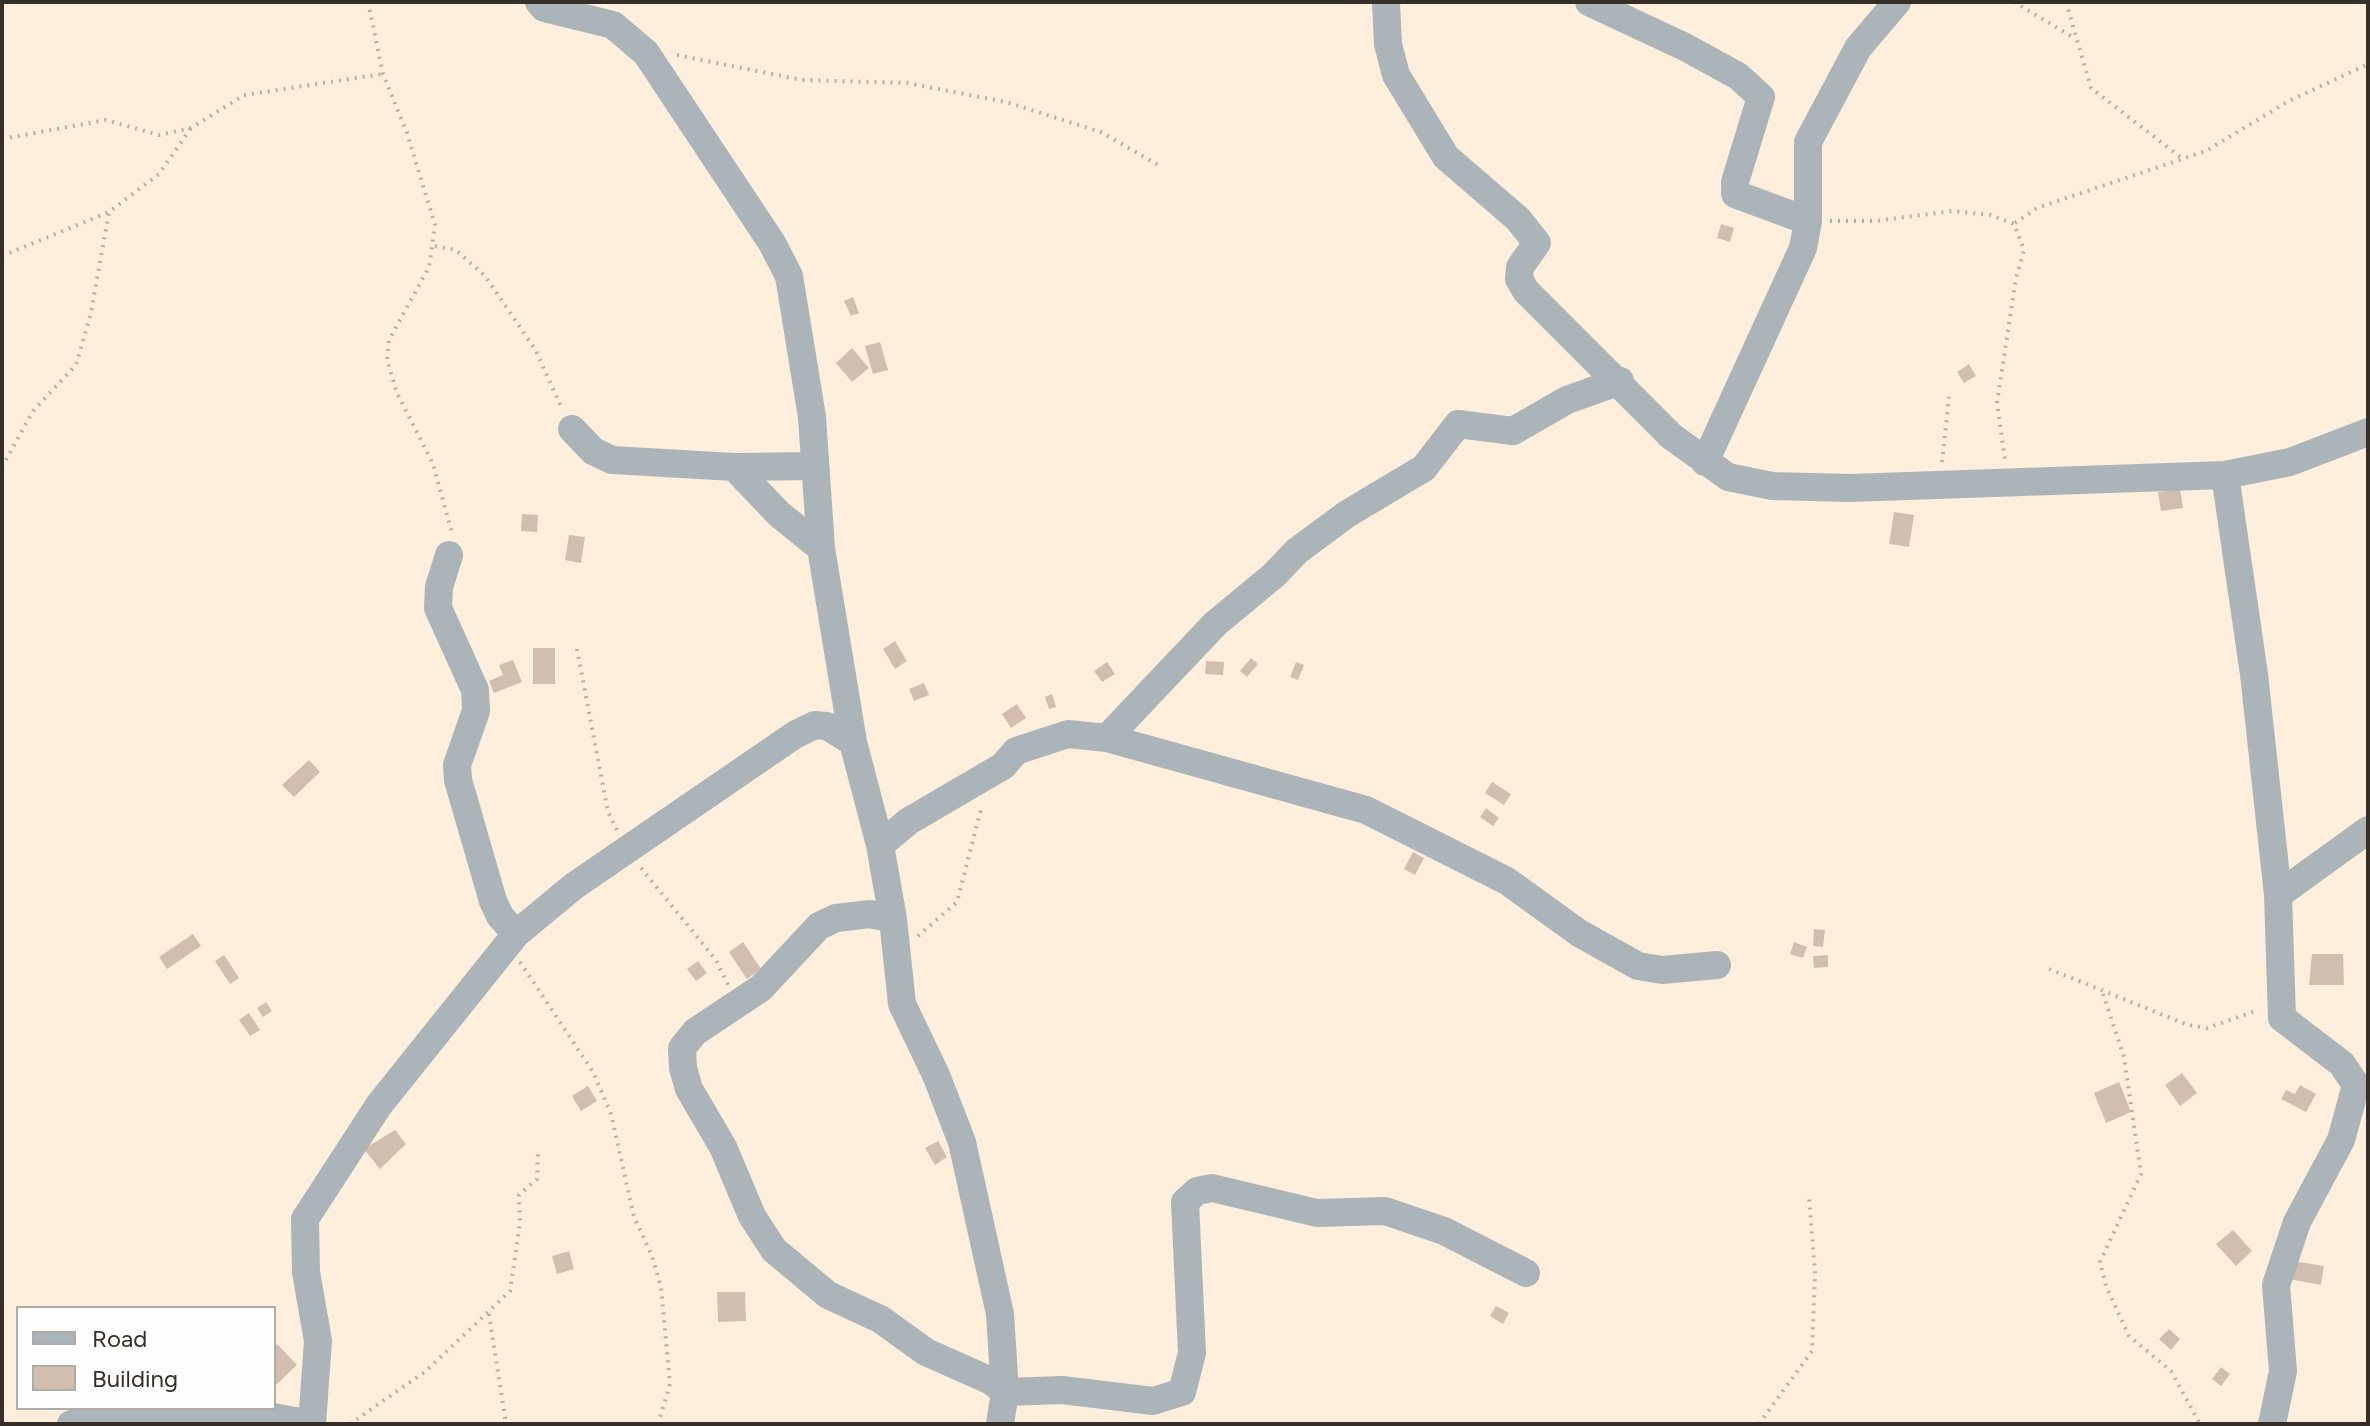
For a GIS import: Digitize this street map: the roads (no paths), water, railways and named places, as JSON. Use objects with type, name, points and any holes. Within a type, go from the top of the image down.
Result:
[{"type":"street","points":[[539,2],[544,8],[613,25],[646,53],[772,243],[789,276],[812,417],[821,548],[853,742],[880,845],[893,919],[902,1004],[936,1075],[962,1142],[1000,1314],[1005,1392],[1000,1424]]},
{"type":"street","points":[[1386,2],[1388,44],[1396,75],[1446,157],[1518,219],[1537,243],[1520,267],[1519,279],[1526,291],[1620,381],[1671,436],[1728,477],[1772,486],[2225,475],[2290,462],[2368,432]]},
{"type":"street","points":[[1589,2],[1738,76],[1761,97],[1735,182],[1735,194],[1808,221]]},
{"type":"street","points":[[1705,462],[1803,248],[1808,221],[1808,142],[1858,48],[1897,2]]},
{"type":"street","points":[[1107,738],[1215,624],[1274,575],[1297,551],[1347,514],[1424,468],[1458,424],[1513,431],[1567,400],[1620,381]]},
{"type":"street","points":[[572,429],[593,451],[612,460],[734,467],[814,466]]},
{"type":"street","points":[[734,467],[779,514],[821,548]]},
{"type":"street","points":[[2225,475],[2254,674],[2278,895],[2282,1018],[2342,1064],[2356,1085],[2341,1140],[2297,1222],[2276,1285],[2283,1371],[2272,1424]]},
{"type":"street","points":[[449,555],[439,587],[438,608],[475,690],[476,711],[457,765],[458,780],[493,901],[512,939]]},
{"type":"street","points":[[71,1424],[125,1415],[273,1417],[312,1424],[318,1341],[306,1272],[305,1219],[379,1105],[512,939],[574,886],[796,734],[815,725],[827,726],[853,742]]},
{"type":"street","points":[[880,845],[909,821],[1003,766],[1016,751],[1068,734],[1107,738],[1366,810],[1507,881],[1579,933],[1638,966],[1662,970],[1717,965]]},
{"type":"street","points":[[2278,895],[2368,830]]},
{"type":"street","points":[[893,919],[870,914],[836,918],[819,926],[761,988],[736,1002],[688,1040],[682,1048],[683,1068],[689,1089],[723,1147],[752,1216],[774,1250],[828,1295],[880,1319],[926,1352],[991,1381],[1005,1392],[1062,1390],[1153,1401],[1182,1392],[1192,1353],[1185,1202],[1197,1191],[1212,1188],[1317,1213],[1385,1211],[1444,1231],[1526,1273]]}]
